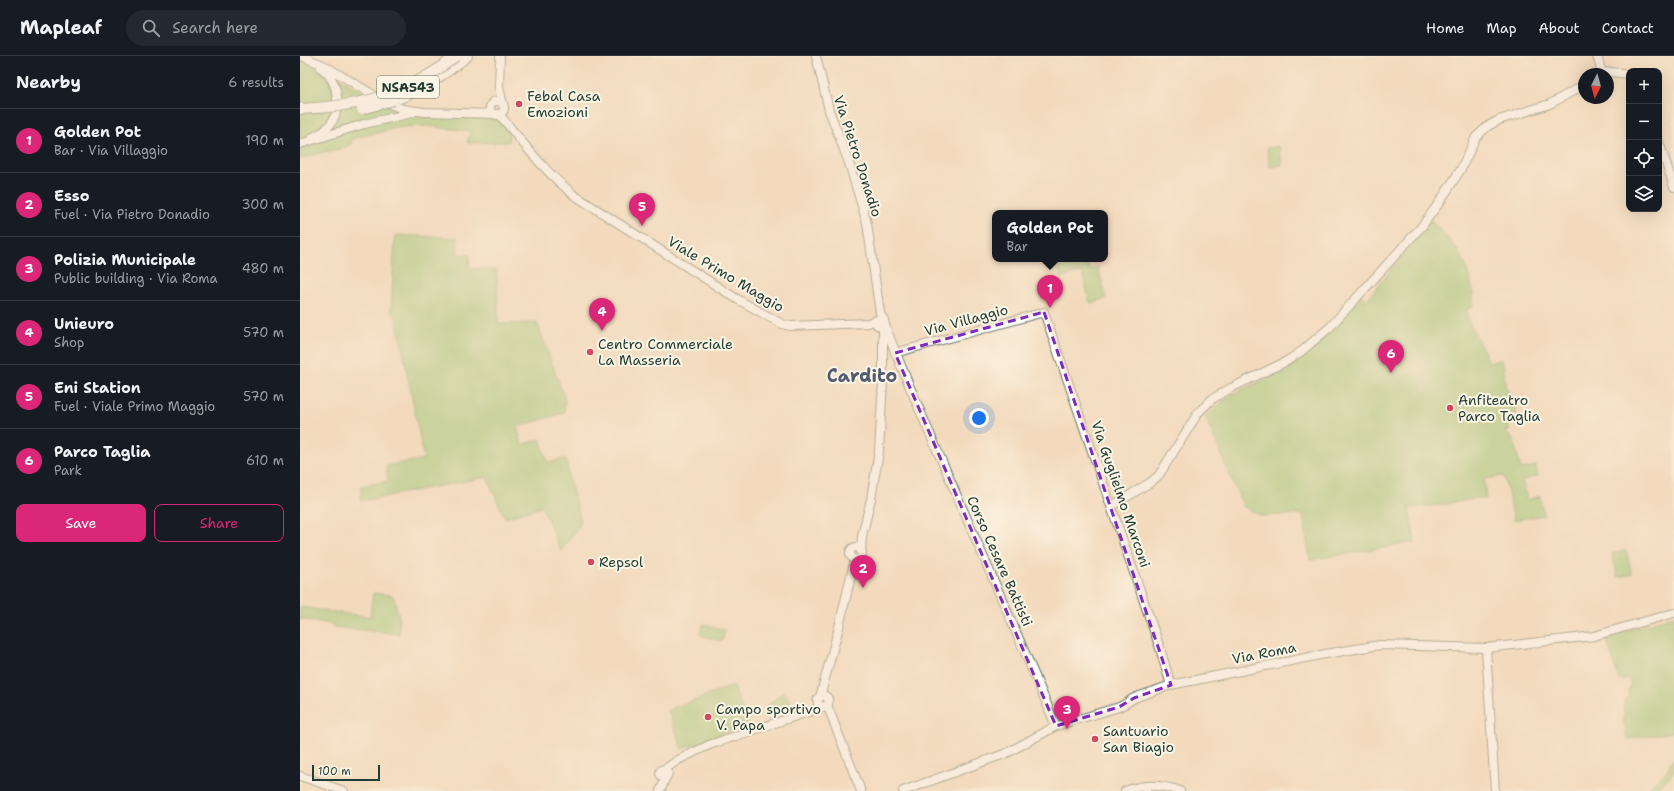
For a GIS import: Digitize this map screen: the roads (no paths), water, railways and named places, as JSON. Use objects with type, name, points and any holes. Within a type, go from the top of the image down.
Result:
[{"type":"highway","name":"NSA543","points":[[300,109],[353,104],[396,92],[430,74],[456,56]]},
{"type":"highway","name":"NSA543","points":[[300,114],[326,114],[377,106],[400,98],[421,88],[467,56]]},
{"type":"street","points":[[306,58],[325,66],[386,103],[403,109],[424,112],[464,114],[497,109],[500,92],[498,76],[500,56]]},
{"type":"street","name":"Via Pietro Donadio","points":[[816,56],[829,110],[849,163],[867,223],[879,323],[883,381],[879,451],[871,499],[858,549],[851,549],[849,552],[850,556],[855,559],[824,689],[823,702]]},
{"type":"street","points":[[1597,56],[1601,68]]},
{"type":"street","points":[[302,144],[326,129],[335,114],[338,98],[332,80],[325,71],[306,58]]},
{"type":"street","points":[[1614,72],[1626,74]]},
{"type":"street","points":[[1112,506],[1151,482],[1159,475],[1198,413],[1212,399],[1287,361],[1303,350],[1330,327],[1422,226],[1461,169],[1476,137],[1488,126],[1499,120],[1550,104],[1578,88]]},
{"type":"street","name":"Viale Primo Maggio","points":[[497,109],[543,167],[574,195],[737,299],[782,324],[790,326],[879,323]]},
{"type":"street","points":[[302,144],[404,114],[424,112]]},
{"type":"street","points":[[1662,151],[1674,187]]},
{"type":"street","name":"Via Guglielmo Marconi","points":[[1044,312],[1112,506],[1171,685]]},
{"type":"street","name":"Via Villaggio","points":[[895,353],[1044,312]]},
{"type":"street","name":"Corso Cesare Battisti","points":[[879,323],[895,353],[1056,726]]},
{"type":"street","name":"Via Roma","points":[[903,791],[1007,753],[1056,726],[1119,707],[1134,698],[1171,685],[1372,646],[1395,645],[1486,648],[1600,636],[1674,613]]},
{"type":"street","points":[[1486,648],[1495,791]]},
{"type":"street","points":[[659,791],[665,773],[686,756],[709,745],[814,709],[823,702],[861,791]]},
{"type":"street","points":[[300,776],[344,791]]},
{"type":"street","points":[[1125,791],[1142,786],[1158,785],[1180,791]]},
{"type":"place","name":"Febal Casa Emozioni","points":[[519,104]]},
{"type":"place","name":"Eni Station","points":[[642,226]]},
{"type":"place","name":"Golden Pot","points":[[1050,308]]},
{"type":"place","name":"Unieuro","points":[[602,331]]},
{"type":"place","name":"Centro Commerciale La Masseria","points":[[590,352]]},
{"type":"place","name":"Parco Taglia","points":[[1391,373]]},
{"type":"place","name":"Anfiteatro Parco Taglia","points":[[1450,408]]},
{"type":"place","name":"Repsol","points":[[591,562]]},
{"type":"place","name":"Esso","points":[[863,588]]},
{"type":"place","name":"Campo sportivo V. Papa","points":[[708,717]]},
{"type":"place","name":"Polizia Municipale","points":[[1067,729]]},
{"type":"place","name":"Santuario San Biagio","points":[[1095,739]]},
{"type":"district","name":"Cardito","points":[[862,376]]}]
